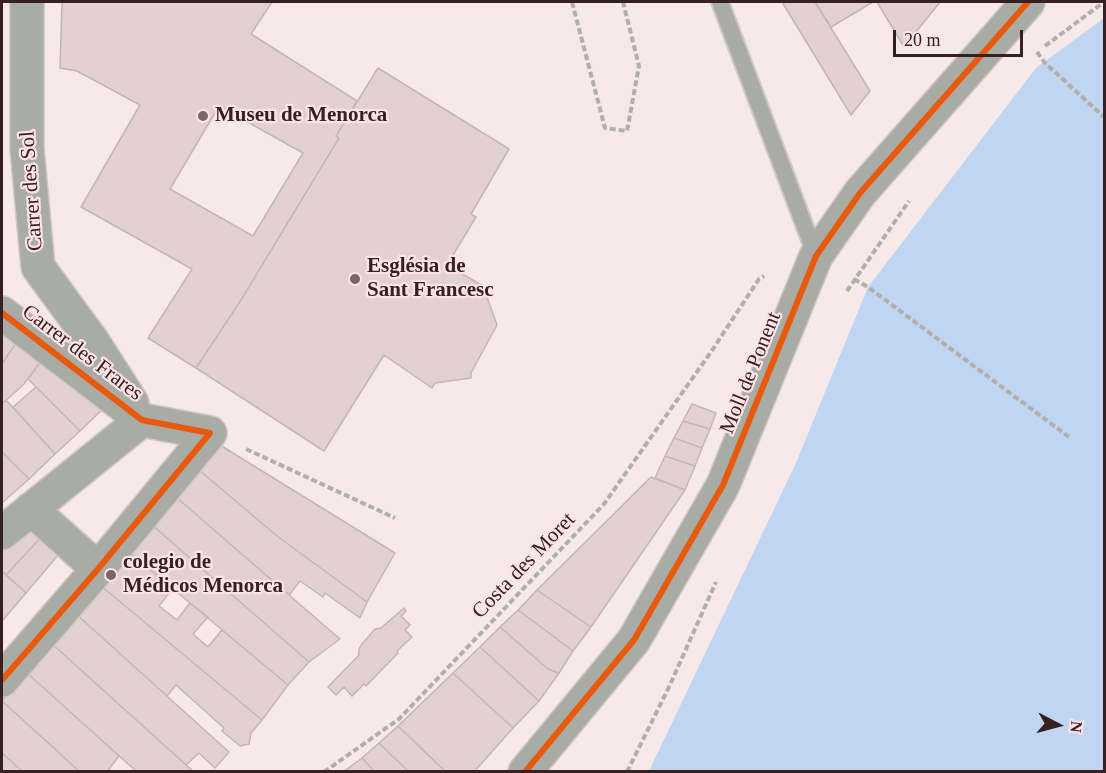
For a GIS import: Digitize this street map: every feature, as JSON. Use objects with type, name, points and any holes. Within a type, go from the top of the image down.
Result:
[{"type":"street","name":"Carrer des Sol","points":[[27,2],[27,149],[38,267],[93,342],[142,420]]},
{"type":"street","name":"Moll de Ponent","points":[[525,771],[634,640],[723,485],[816,256],[860,193],[1028,2]]},
{"type":"street","name":"Carrer des Frares","points":[[2,313],[142,420]]},
{"type":"street","points":[[2,533],[142,420],[210,433],[98,570],[2,680]]},
{"type":"street","points":[[31,509],[98,570]]},
{"type":"lane","points":[[720,2],[816,256]]},
{"type":"path","points":[[572,2],[605,128],[627,131],[639,66],[623,2]]},
{"type":"path","points":[[1028,59],[1104,2]]},
{"type":"path","points":[[1036,52],[1104,117]]},
{"type":"path","points":[[846,293],[913,195]]},
{"type":"path","points":[[854,279],[878,294],[1069,437]]},
{"type":"path","points":[[210,433],[395,518]]},
{"type":"path","points":[[627,771],[669,687],[717,580]]},
{"type":"water","points":[[1104,18],[1104,771],[649,771],[796,463],[868,287],[1036,68]]},
{"type":"building","points":[[62,2],[272,2],[251,34],[357,101],[336,136],[339,138],[241,300],[196,368],[148,338],[192,269],[81,207],[140,105],[77,71],[60,68]],"holes":[[[219,106],[303,153],[253,236],[170,189]]]},
{"type":"building","points":[[782,2],[815,2],[870,91],[851,115]]},
{"type":"building","points":[[815,2],[873,2],[831,27]]},
{"type":"building","points":[[877,2],[940,2],[904,47]]},
{"type":"building","points":[[378,68],[509,149],[471,214],[476,217],[447,265],[483,286],[497,325],[471,373],[471,378],[435,383],[432,388],[384,355],[324,451],[196,368],[241,300],[339,138],[336,136]]},
{"type":"building","points":[[2,325],[20,337],[2,364]]},
{"type":"building","points":[[20,337],[46,354],[24,384],[2,404],[2,364]]},
{"type":"building","points":[[46,354],[107,405],[80,431],[28,379]]},
{"type":"building","points":[[36,387],[80,431],[55,454],[13,407]]},
{"type":"building","points":[[6,400],[55,454],[29,479],[2,452],[2,404]]},
{"type":"building","points":[[692,404],[716,413],[710,429],[683,421]]},
{"type":"building","points":[[683,421],[710,429],[702,448],[674,438]]},
{"type":"building","points":[[674,438],[702,448],[695,466],[665,456]]},
{"type":"building","points":[[220,445],[395,553],[367,602],[277,536],[199,470]]},
{"type":"building","points":[[2,452],[29,479],[2,503]]},
{"type":"building","points":[[665,456],[695,466],[685,490],[655,478]]},
{"type":"building","points":[[199,470],[277,536],[367,602],[360,618],[325,593],[323,597],[300,581],[289,595],[176,497]]},
{"type":"building","points":[[651,477],[685,490],[591,627],[537,590]]},
{"type":"building","points":[[176,497],[340,639],[309,662],[152,525]]},
{"type":"building","points":[[28,518],[46,532],[6,575],[2,571],[2,546]]},
{"type":"building","points":[[152,525],[309,662],[288,685],[129,552]]},
{"type":"building","points":[[46,532],[64,548],[26,593],[6,575]]},
{"type":"building","points":[[129,552],[173,588],[159,606],[177,620],[190,603],[208,617],[193,634],[208,647],[222,630],[288,685],[262,720],[100,585]]},
{"type":"building","points":[[2,571],[26,593],[2,621]]},
{"type":"building","points":[[100,585],[262,720],[251,733],[249,744],[240,746],[222,731],[224,728],[176,685],[167,696],[76,614]]},
{"type":"building","points":[[537,590],[591,627],[573,651],[518,610]]},
{"type":"building","points":[[404,608],[406,611],[401,616],[410,625],[405,630],[412,637],[366,686],[364,684],[352,696],[344,687],[336,695],[328,687],[359,655],[362,644],[375,629],[381,628]]},
{"type":"building","points":[[518,610],[573,651],[559,673],[548,669],[500,627]]},
{"type":"building","points":[[76,614],[229,752],[215,768],[199,753],[186,765],[51,643]]},
{"type":"building","points":[[500,627],[548,669],[559,673],[539,701],[480,647]]},
{"type":"building","points":[[51,643],[194,772],[137,772],[26,672]]},
{"type":"building","points":[[480,647],[539,701],[513,728],[453,673]]},
{"type":"building","points":[[26,672],[119,756],[109,769],[111,772],[80,772],[2,701]]},
{"type":"building","points":[[453,673],[513,728],[474,772],[446,772],[398,726]]},
{"type":"building","points":[[2,701],[80,772],[23,772],[2,753]]},
{"type":"building","points":[[398,726],[446,772],[409,772],[379,743]]},
{"type":"building","points":[[379,743],[409,772],[375,772],[362,758]]},
{"type":"building","points":[[2,753],[23,772],[2,772]]},
{"type":"building","points":[[362,758],[375,772],[343,772]]},
{"type":"cycle path","points":[[525,772],[634,640],[723,485],[816,256],[860,193],[1028,2]]},
{"type":"cycle path","points":[[2,313],[142,420],[210,433],[98,569],[2,680]]},
{"type":"place","name":"Museu de Menorca","points":[[203,116]]},
{"type":"place","name":"Església de Sant Francesc","points":[[355,279]]},
{"type":"place","name":"colegio de Médicos Menorca","points":[[111,575]]}]
